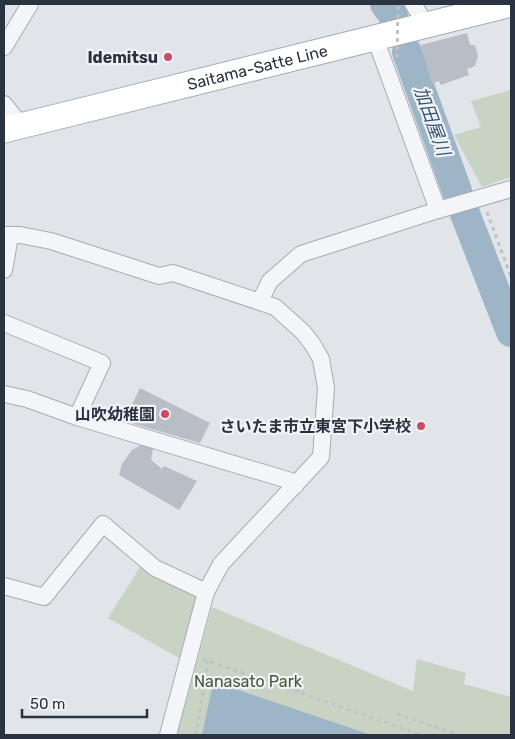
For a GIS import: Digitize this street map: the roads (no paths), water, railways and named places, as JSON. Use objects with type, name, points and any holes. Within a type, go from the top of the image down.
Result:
[{"type":"main road","name":"Saitama-Satte Line","points":[[13,128],[214,76],[375,38],[420,14],[511,4]]},
{"type":"street","points":[[4,47],[30,4]]},
{"type":"street","points":[[375,38],[438,210]]},
{"type":"street","points":[[4,104],[13,128]]},
{"type":"street","points":[[260,301],[270,281],[301,254],[438,210],[511,189]]},
{"type":"street","points":[[4,270],[7,235],[20,235],[51,241],[159,276],[173,273],[275,307],[303,332],[322,359],[326,388],[321,458],[221,564],[206,592],[168,735]]},
{"type":"street","points":[[4,323],[102,363],[77,417]]},
{"type":"street","points":[[4,394],[291,481],[295,486]]},
{"type":"street","points":[[4,586],[44,597],[102,524],[155,568],[206,592]]},
{"type":"water","points":[[215,682],[371,735],[202,735],[213,683]]},
{"type":"waterway","name":"加田屋川","points":[[385,4],[393,15]]},
{"type":"waterway","name":"加田屋川","points":[[407,52],[457,191]]},
{"type":"waterway","name":"加田屋川","points":[[464,211],[511,332]]},
{"type":"place","name":"Idemitsu","points":[[168,57]]},
{"type":"place","name":"山吹幼稚園","points":[[165,414]]},
{"type":"place","name":"さいたま市立東宮下小学校","points":[[421,426]]},
{"type":"park label","name":"Nanasato Park","points":[[248,681]]}]
